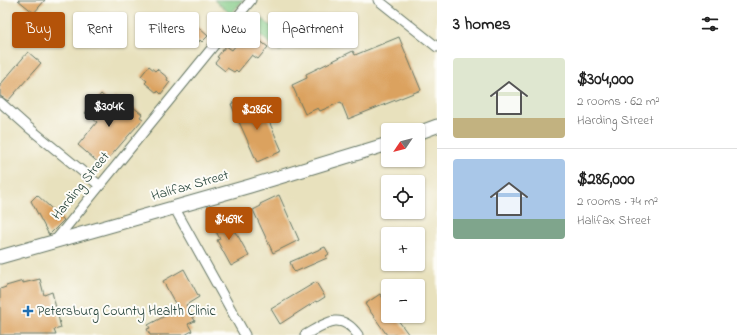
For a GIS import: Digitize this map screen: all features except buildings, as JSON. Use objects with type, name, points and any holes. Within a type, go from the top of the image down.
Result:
[{"type":"main road","points":[[425,130],[437,126]]},
{"type":"main road","name":"Halifax Street","points":[[0,257],[174,208],[381,146]]},
{"type":"street","name":"Harding Street","points":[[54,242],[251,0]]},
{"type":"street","points":[[378,0],[437,47]]},
{"type":"street","points":[[0,102],[28,127],[100,185]]},
{"type":"street","points":[[174,208],[245,335]]},
{"type":"street","points":[[305,335],[330,321],[338,320],[347,324],[358,335]]},
{"type":"green space","points":[[214,0],[243,0],[233,12],[229,12]]},
{"type":"green space","points":[[260,17],[268,24],[268,42],[260,35]]},
{"type":"green space","points":[[275,48],[283,48],[280,52]]},
{"type":"place","name":"Petersburg County Health Clinic","points":[[28,311]]}]
